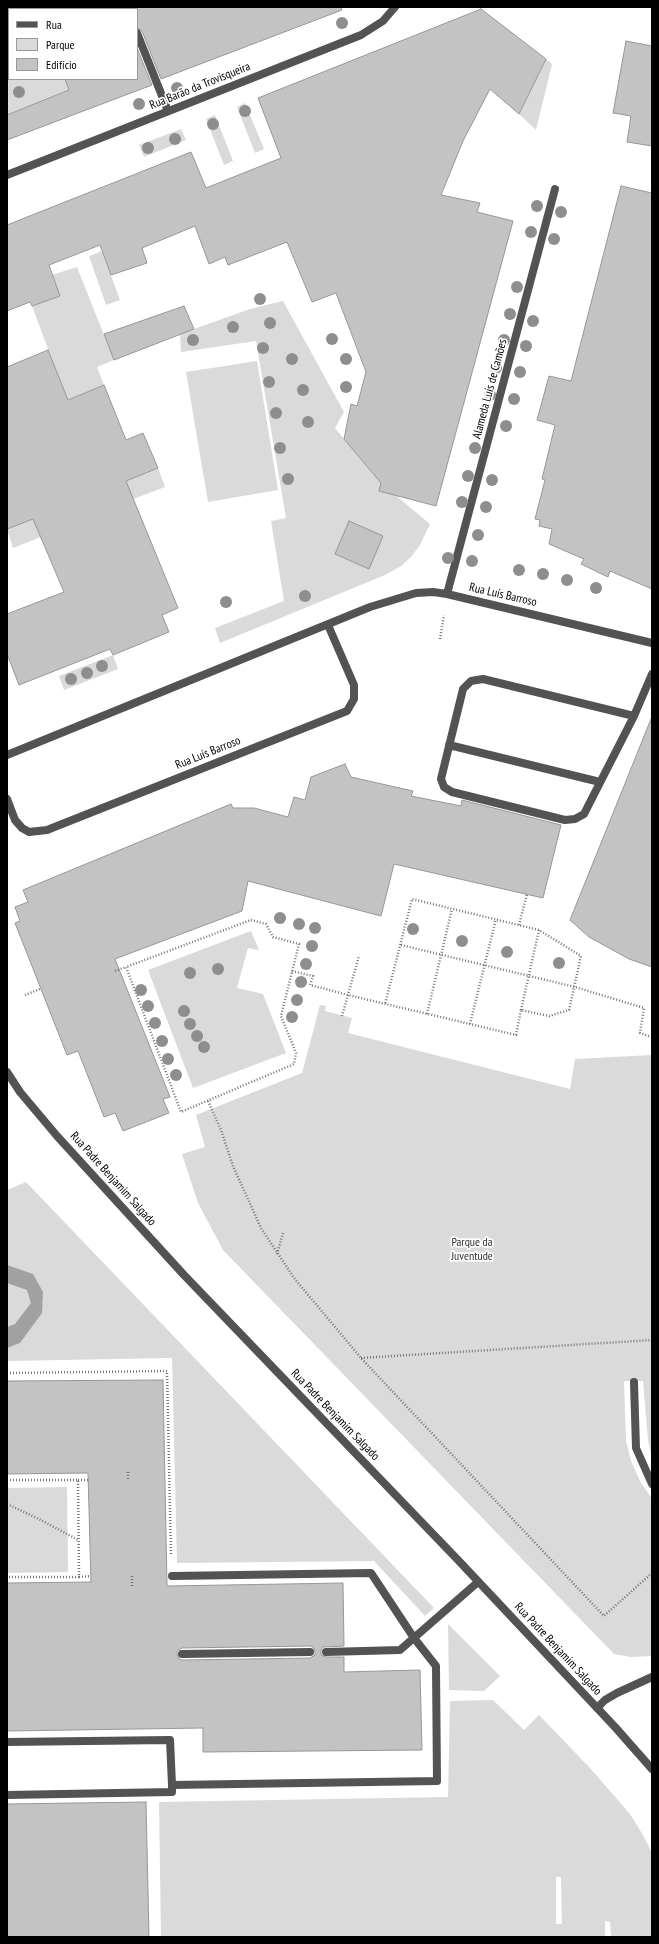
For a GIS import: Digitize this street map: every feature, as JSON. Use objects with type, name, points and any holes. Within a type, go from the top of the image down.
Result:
[{"type":"street","name":"Rua Barão da Trovisqueira","points":[[7,175],[360,35],[383,21],[396,7]]},
{"type":"street","points":[[138,36],[168,111]]},
{"type":"street","name":"Alameda Luís de Camões","points":[[447,594],[555,189]]},
{"type":"street","name":"Rua Luís Barroso","points":[[7,755],[370,607],[416,593],[433,592],[447,594],[652,643]]},
{"type":"street","name":"Rua Luís Barroso","points":[[7,799],[15,820],[22,828],[29,832],[47,830],[346,711],[354,699],[354,685],[328,625]]},
{"type":"street","points":[[634,716],[483,679],[471,681],[463,689],[441,779],[444,787],[452,792],[564,820],[575,820],[584,814],[634,716],[652,674]]},
{"type":"street","points":[[449,745],[600,782]]},
{"type":"street","name":"Rua Padre Benjamim Salgado","points":[[7,1072],[20,1092],[57,1136],[179,1269],[478,1582],[597,1708],[652,1769]]},
{"type":"street","points":[[634,1382],[636,1448],[652,1484]]},
{"type":"street","points":[[172,1576],[371,1573],[414,1638],[436,1666],[437,1781],[172,1785]]},
{"type":"street","points":[[326,1652],[400,1650],[478,1582]]},
{"type":"street","points":[[182,1654],[310,1652]]},
{"type":"street","points":[[597,1708],[605,1700],[617,1693],[652,1677]]},
{"type":"street","points":[[7,1742],[170,1740],[172,1785],[172,1792],[7,1795]]},
{"type":"path","points":[[440,639],[447,594]]},
{"type":"path","points":[[519,925],[527,894]]},
{"type":"path","points":[[385,1004],[412,900],[539,930],[581,956],[569,1010],[549,1016],[521,1010]]},
{"type":"path","points":[[427,1014],[452,909]]},
{"type":"path","points":[[470,1024],[496,919]]},
{"type":"path","points":[[115,971],[251,920],[266,924],[274,937],[299,944],[281,1016],[296,1053],[294,1064],[181,1112],[126,967]]},
{"type":"path","points":[[292,971],[313,976],[310,985],[348,996],[516,1035],[539,930]]},
{"type":"path","points":[[400,945],[575,987],[644,1008],[640,1033],[652,1037]]},
{"type":"path","points":[[342,1016],[359,956]]},
{"type":"path","points":[[25,996],[40,989]]},
{"type":"path","points":[[208,1101],[221,1130],[233,1166],[261,1228],[294,1278],[361,1358],[604,1616],[652,1573]]},
{"type":"path","points":[[277,1254],[283,1233]]},
{"type":"path","points":[[361,1358],[652,1340]]},
{"type":"path","points":[[7,1373],[167,1371],[172,1576]]},
{"type":"path","points":[[128,1472],[128,1480]]},
{"type":"path","points":[[7,1480],[89,1480]]},
{"type":"path","points":[[78,1480],[79,1577]]},
{"type":"path","points":[[7,1504],[79,1540]]},
{"type":"path","points":[[7,1577],[91,1576]]},
{"type":"path","points":[[132,1576],[132,1587]]},
{"type":"green space","points":[[546,59],[552,64],[536,130],[519,114]]},
{"type":"green space","points":[[7,67],[8,80],[65,80],[69,90],[7,115]]},
{"type":"green space","points":[[245,103],[264,149],[255,153],[237,107]]},
{"type":"green space","points":[[215,115],[233,161],[224,165],[206,119]]},
{"type":"green space","points":[[181,129],[186,140],[144,157],[139,145]]},
{"type":"green space","points":[[102,251],[120,300],[106,305],[89,256]]},
{"type":"green space","points":[[77,267],[114,360],[97,367],[104,385],[7,425],[7,402],[60,381],[32,306],[60,296],[52,275]]},
{"type":"green space","points":[[283,301],[344,412],[335,428],[381,483],[430,524],[420,545],[411,557],[401,566],[385,575],[220,643],[215,628],[284,601],[271,521],[286,518],[256,341],[181,352],[180,334],[250,309]]},
{"type":"green space","points":[[257,361],[278,490],[208,502],[186,372]]},
{"type":"green space","points":[[158,468],[165,487],[104,510],[97,493]]},
{"type":"green space","points":[[66,505],[74,524],[13,548],[7,529]]},
{"type":"green space","points":[[113,655],[118,669],[64,690],[59,676]]},
{"type":"green space","points":[[251,931],[259,950],[248,948],[237,988],[263,994],[286,1053],[193,1088],[148,970]]},
{"type":"green space","name":"Parque da Juventude","points":[[320,1005],[326,1006],[325,1011],[352,1018],[348,1033],[570,1089],[575,1059],[652,1055],[652,1460],[648,1440],[643,1381],[624,1381],[626,1441],[631,1461],[640,1481],[652,1499],[652,1656],[631,1657],[614,1654],[223,1250],[198,1203],[182,1154],[205,1147],[196,1115],[302,1073]]},
{"type":"green space","points":[[26,1182],[434,1608],[425,1616],[374,1561],[177,1563],[172,1358],[7,1361],[7,1190]]},
{"type":"green space","points":[[67,1487],[68,1572],[7,1573],[7,1488]]},
{"type":"green space","points":[[448,1624],[500,1676],[484,1691],[449,1690]]},
{"type":"green space","points":[[493,1700],[524,1730],[539,1715],[590,1768],[630,1814],[652,1853],[652,1937],[611,1937],[610,1922],[605,1921],[605,1937],[161,1937],[159,1802],[448,1797],[450,1701]],"holes":[[[556,1877],[561,1877],[562,1924],[556,1924]]]},
{"type":"shaded area","points":[[7,1265],[33,1274],[43,1292],[42,1313],[20,1343],[7,1348],[7,1327],[15,1324],[31,1303],[27,1290],[7,1283]]},
{"type":"building","points":[[341,7],[342,10],[161,79],[142,31],[138,29],[137,8]]},
{"type":"building","points":[[481,9],[546,59],[519,114],[490,89],[463,141],[441,195],[480,203],[477,212],[513,221],[436,506],[379,491],[381,483],[344,439],[351,404],[357,406],[366,372],[336,293],[312,302],[287,242],[228,265],[225,257],[209,264],[195,226],[142,248],[147,263],[111,275],[100,245],[49,265],[60,296],[32,306],[30,302],[7,311],[7,225],[191,152],[206,188],[281,158],[258,98]]},
{"type":"building","points":[[626,41],[652,46],[652,146],[627,142],[631,116],[613,113]]},
{"type":"building","points":[[138,50],[152,85],[7,140],[7,115],[69,90],[65,80],[138,80]]},
{"type":"building","points":[[621,186],[652,193],[652,589],[610,571],[608,577],[581,564],[584,559],[549,544],[552,529],[539,526],[540,520],[535,519],[545,480],[542,479],[555,425],[537,420],[549,376],[571,381]]},
{"type":"building","points":[[184,306],[194,329],[114,360],[104,334]]},
{"type":"building","points":[[48,350],[68,400],[104,385],[126,440],[143,433],[158,468],[126,481],[178,608],[162,615],[169,632],[113,655],[110,649],[19,685],[7,654],[7,614],[64,592],[33,519],[7,529],[7,367]]},
{"type":"building","points":[[349,521],[383,536],[369,569],[335,554]]},
{"type":"building","points":[[651,719],[652,967],[629,959],[589,937],[570,920]]},
{"type":"building","points":[[345,764],[351,777],[413,791],[411,796],[461,806],[462,800],[561,825],[543,898],[394,864],[381,916],[248,881],[242,911],[115,959],[170,1097],[163,1099],[169,1113],[123,1131],[115,1113],[104,1117],[78,1051],[67,1055],[15,923],[20,921],[15,907],[28,902],[23,890],[231,804],[233,808],[254,808],[288,817],[294,797],[305,800],[311,777]]},
{"type":"building","points":[[163,1380],[167,1586],[343,1583],[344,1646],[323,1647],[321,1650],[321,1655],[326,1657],[344,1657],[344,1672],[420,1670],[422,1750],[203,1752],[203,1728],[7,1731],[7,1583],[91,1582],[88,1473],[7,1474],[7,1381]],"holes":[[[313,1647],[315,1655],[310,1658],[182,1660],[179,1659],[177,1654],[177,1651],[182,1648]]]},
{"type":"building","points":[[146,1802],[149,1937],[7,1937],[7,1804]]}]
